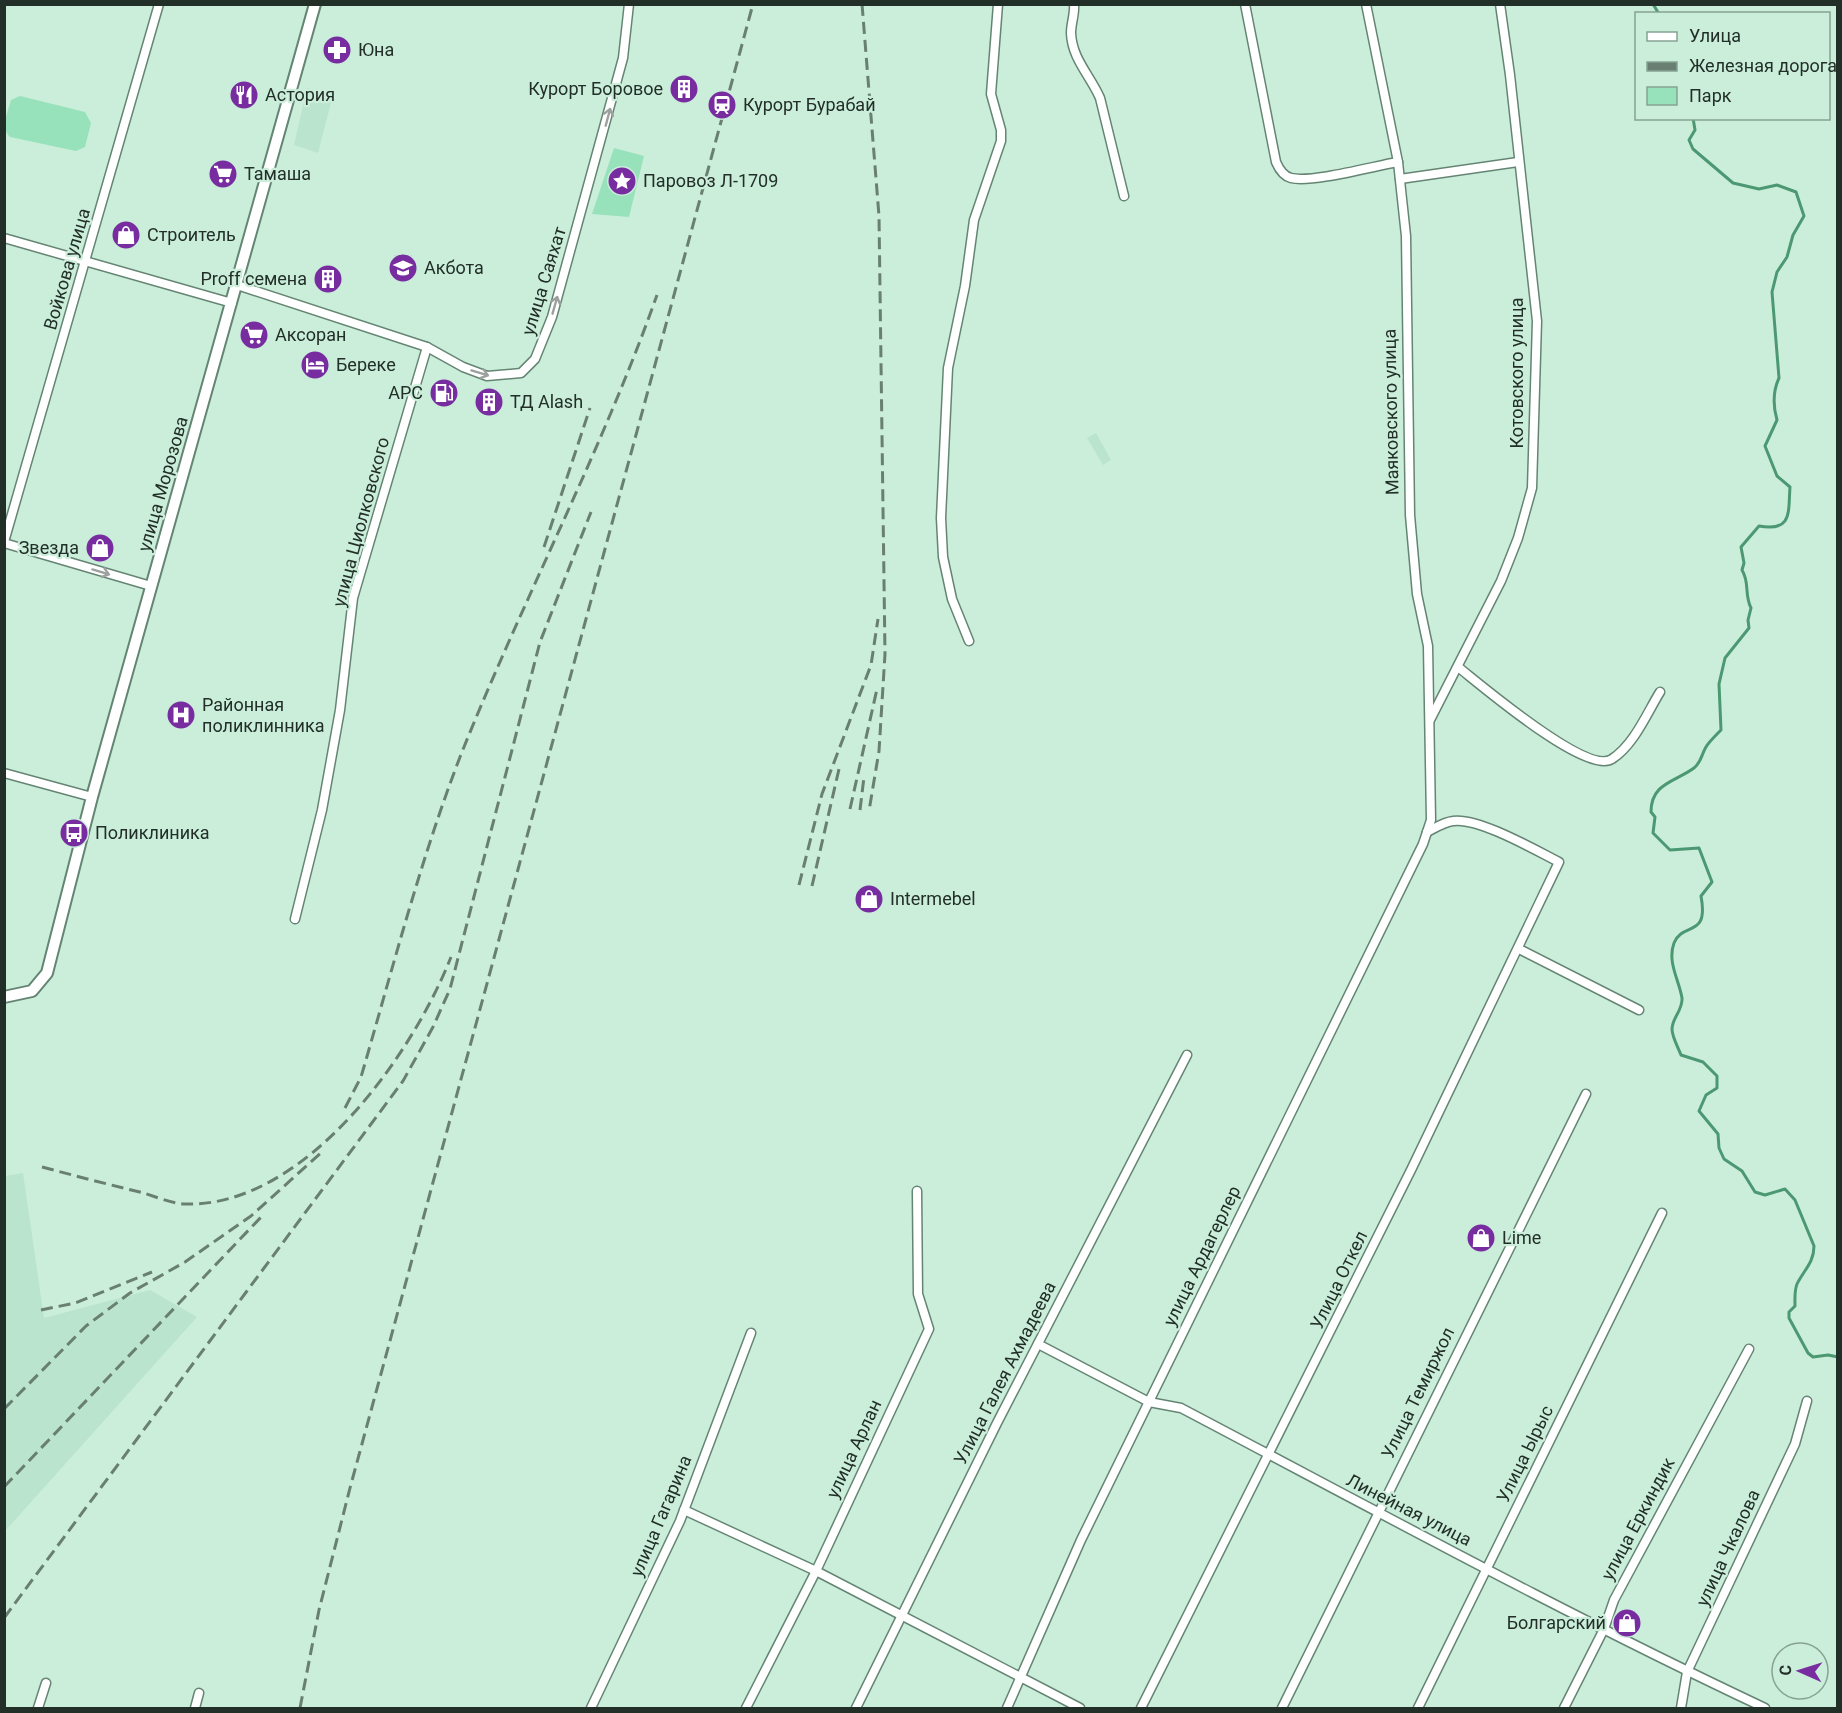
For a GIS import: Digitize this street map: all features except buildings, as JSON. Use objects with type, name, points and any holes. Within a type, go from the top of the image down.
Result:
[{"type":"main road","name":"улица Морозова","points":[[4,998],[32,991],[47,973],[92,797],[315,4]]},
{"type":"street","name":"Войкова улица","points":[[4,543],[87,261],[159,4]]},
{"type":"street","name":"улица Саяхат","points":[[237,285],[427,347],[463,367],[487,376],[521,373],[535,359],[552,317],[623,58],[629,23],[629,4]]},
{"type":"street","points":[[969,641],[952,599],[943,557],[941,518],[948,368],[965,286],[974,220],[1001,141],[1001,130],[991,94],[998,4]]},
{"type":"street","points":[[1074,4],[1071,33],[1077,61],[1094,84],[1100,98],[1124,196]]},
{"type":"street","points":[[1245,4],[1276,162],[1281,172],[1291,178],[1311,178],[1398,162]]},
{"type":"street","name":"Маяковского улица","points":[[1366,4],[1398,162],[1406,236],[1412,547],[1417,594],[1428,646],[1431,820]]},
{"type":"street","name":"Котовского улица","points":[[1429,722],[1501,581],[1518,538],[1532,488],[1537,321],[1500,4]]},
{"type":"street","points":[[1400,179],[1518,162]]},
{"type":"street","points":[[4,237],[232,303]]},
{"type":"street","name":"улица Циолковского","points":[[295,919],[322,810],[340,710],[353,598],[427,347]]},
{"type":"street","points":[[4,543],[151,586]]},
{"type":"street","points":[[1458,667],[1535,729],[1598,762],[1611,760],[1626,747],[1660,692]]},
{"type":"street","points":[[4,773],[92,797]]},
{"type":"street","name":"улица Ардагерлер","points":[[1007,1708],[1081,1540],[1431,820]]},
{"type":"street","name":"Улица Откел","points":[[1141,1708],[1270,1455],[1520,949],[1559,862],[1510,837],[1462,821],[1443,824],[1427,832]]},
{"type":"street","points":[[1520,949],[1639,1010]]},
{"type":"street","name":"Улица Галея Ахмадеева","points":[[856,1708],[1038,1344],[1187,1055]]},
{"type":"street","name":"Улица Темиржол","points":[[1282,1708],[1377,1512],[1586,1094]]},
{"type":"street","name":"улица Арлан","points":[[746,1708],[816,1571],[929,1329],[918,1294],[916,1191]]},
{"type":"street","name":"Улица Ырыс","points":[[1418,1708],[1662,1213]]},
{"type":"street","name":"улица Гагарина","points":[[591,1708],[684,1510],[751,1333]]},
{"type":"street","name":"Линейная улица","points":[[1038,1344],[1149,1402],[1181,1408],[1687,1672],[1765,1708]]},
{"type":"street","name":"улица Еркиндик","points":[[1564,1708],[1604,1629],[1614,1600],[1749,1349]]},
{"type":"street","name":"улица Чкалова","points":[[1681,1708],[1687,1672],[1795,1444],[1807,1401]]},
{"type":"street","points":[[684,1510],[816,1571],[1080,1708]]},
{"type":"street","points":[[38,1708],[46,1683]]},
{"type":"street","points":[[195,1708],[199,1693]]},
{"type":"shaded area","points":[[307,88],[333,95],[318,153],[294,145]]},
{"type":"shaded area","points":[[1096,433],[1111,460],[1103,465],[1087,438]]},
{"type":"shaded area","points":[[23,1173],[44,1318],[150,1290],[197,1317],[5,1531],[5,1176]]},
{"type":"green space","points":[[20,96],[85,112],[91,123],[85,147],[76,151],[10,137],[5,124],[7,114],[11,100]]},
{"type":"green space","points":[[614,148],[644,156],[629,217],[592,214]]},
{"type":"waterway","points":[[1653,4],[1658,12]]},
{"type":"waterway","points":[[1693,120],[1695,130],[1689,140],[1693,149],[1733,183],[1759,189],[1777,185],[1796,192],[1804,216],[1793,235],[1787,257],[1777,272],[1772,292],[1779,378],[1774,399],[1777,420],[1765,446],[1777,476],[1790,487],[1788,512],[1783,523],[1778,526],[1759,526],[1741,547],[1744,563],[1742,570],[1746,579],[1751,608],[1749,628],[1725,658],[1719,684],[1721,730],[1706,747],[1697,766],[1665,784],[1652,802],[1651,812],[1655,817],[1653,833],[1670,850],[1699,848],[1712,882],[1701,896],[1703,909],[1698,924],[1678,936],[1672,950],[1673,964],[1682,998],[1681,1006],[1672,1025],[1672,1032],[1681,1055],[1703,1062],[1717,1076],[1717,1088],[1706,1095],[1699,1111],[1718,1134],[1719,1148],[1724,1159],[1742,1171],[1755,1192],[1765,1195],[1785,1189],[1795,1200],[1814,1246],[1814,1252],[1797,1284],[1795,1306],[1789,1312],[1789,1318],[1808,1353],[1813,1357],[1828,1355],[1838,1357]]},
{"type":"railway","points":[[300,1708],[319,1610],[350,1488],[753,4]]},
{"type":"railway","points":[[862,4],[879,216],[885,654],[879,751],[869,811]]},
{"type":"railway","points":[[345,1108],[361,1077],[419,876],[460,757],[611,412],[657,295]]},
{"type":"railway","points":[[544,547],[590,408]]},
{"type":"railway","points":[[4,1618],[403,1081],[433,1027],[450,989],[540,642],[591,512]]},
{"type":"railway","points":[[799,885],[822,794],[871,665],[878,619]]},
{"type":"railway","points":[[850,809],[877,689]]},
{"type":"railway","points":[[812,886],[839,769]]},
{"type":"railway","points":[[860,810],[864,777]]},
{"type":"railway","points":[[42,1167],[183,1204],[228,1199],[270,1181],[311,1154],[348,1120],[381,1080],[410,1038],[451,957]]},
{"type":"railway","points":[[4,1409],[86,1326],[130,1293],[185,1262],[251,1216],[323,1151]]},
{"type":"railway","points":[[4,1487],[263,1215]]},
{"type":"railway","points":[[41,1310],[75,1303],[152,1272]]},
{"type":"place","name":"Юна","points":[[337,50]]},
{"type":"place","name":"Курорт Боровое","points":[[684,89]]},
{"type":"place","name":"Астория","points":[[244,95]]},
{"type":"place","name":"Курорт Бурабай","points":[[722,105]]},
{"type":"place","name":"Тамаша","points":[[223,174]]},
{"type":"place","name":"Паровоз Л-1709","points":[[622,181]]},
{"type":"place","name":"Строитель","points":[[126,235]]},
{"type":"place","name":"Акбота","points":[[403,268]]},
{"type":"place","name":"Proff семена","points":[[328,279]]},
{"type":"place","name":"Аксоран","points":[[254,335]]},
{"type":"place","name":"Береке","points":[[315,365]]},
{"type":"place","name":"АРС","points":[[444,393]]},
{"type":"place","name":"ТД Alash","points":[[489,402]]},
{"type":"place","name":"Звезда","points":[[100,548]]},
{"type":"place","name":"Районная поликлинника","points":[[181,715]]},
{"type":"place","name":"Поликлиника","points":[[74,833]]},
{"type":"place","name":"Intermebel","points":[[869,899]]},
{"type":"place","name":"Lime","points":[[1481,1238]]},
{"type":"place","name":"Болгарский","points":[[1627,1623]]}]
